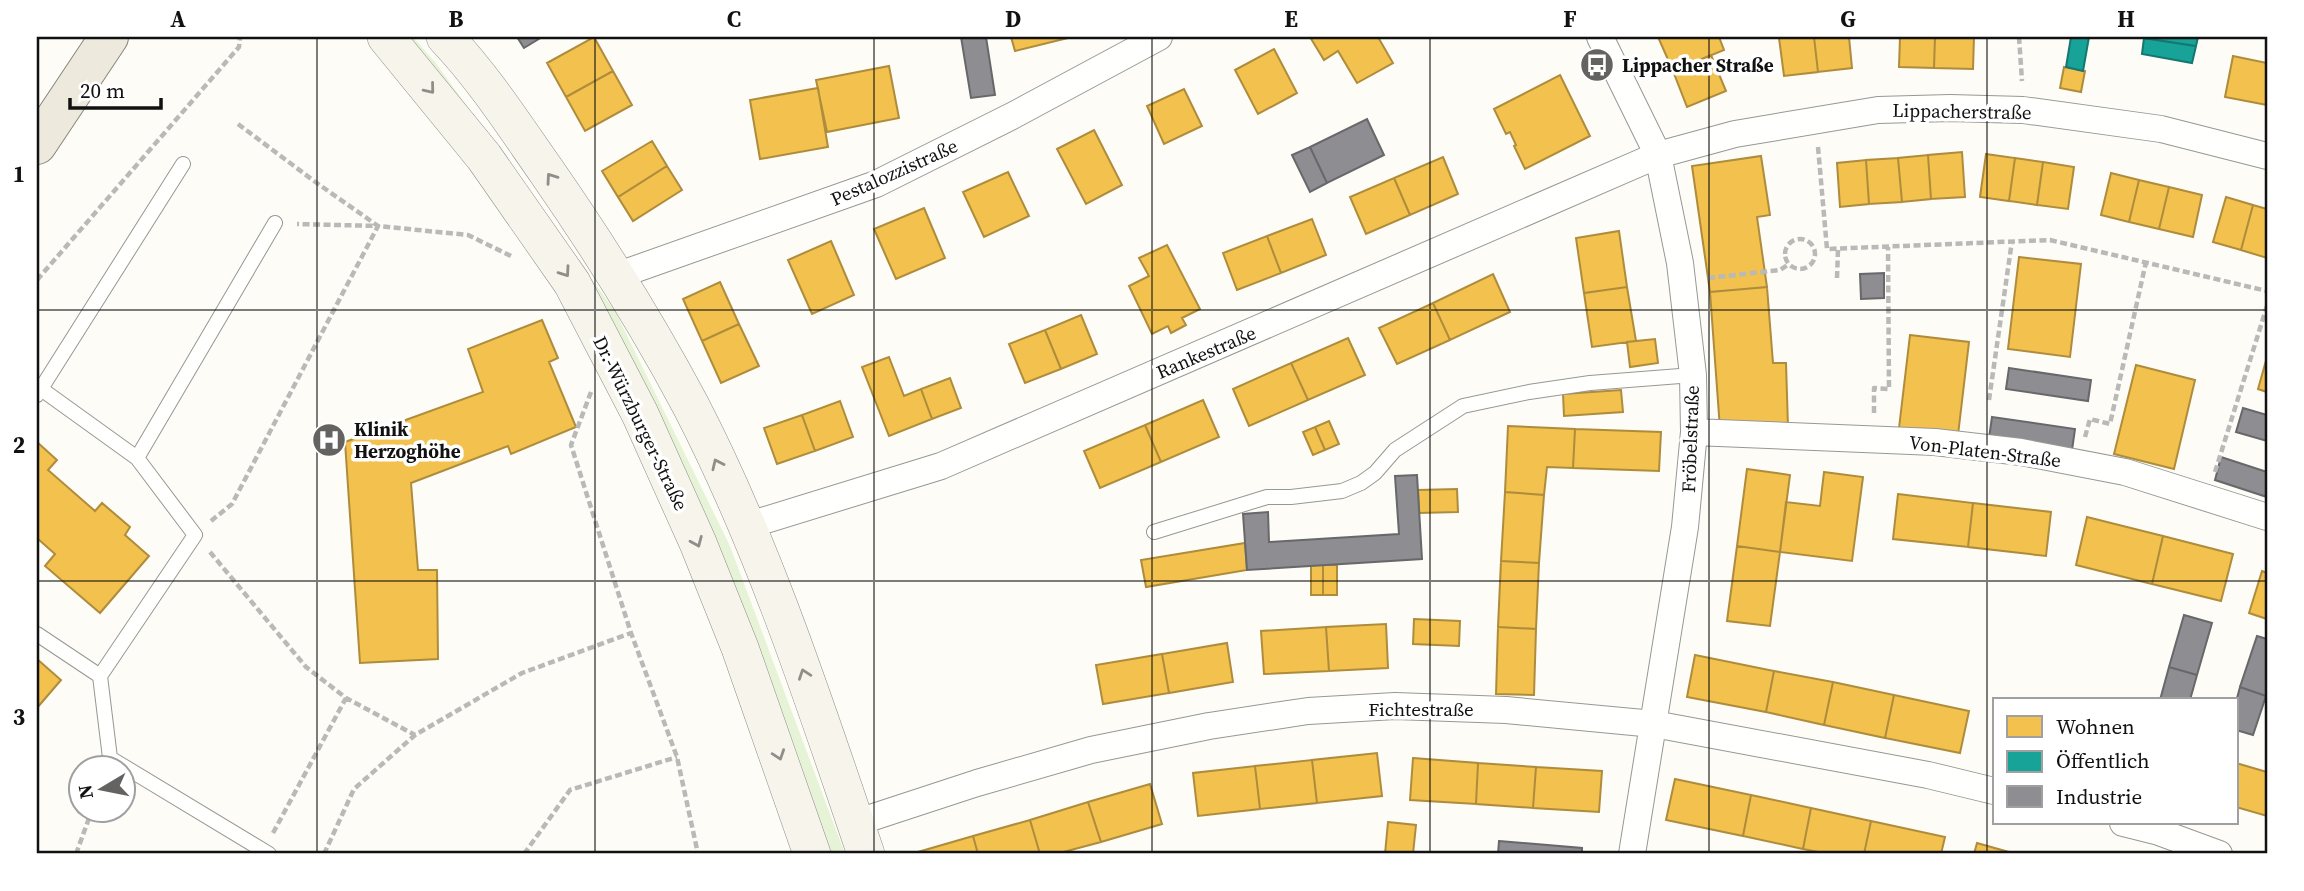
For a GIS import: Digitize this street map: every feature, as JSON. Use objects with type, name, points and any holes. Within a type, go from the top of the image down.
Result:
[{"type":"main road","points":[[37,145],[100,46],[126,37]]},
{"type":"main road","name":"Dr.-Würzburger-Straße","points":[[386,37],[484,157],[572,283],[640,414],[698,543],[740,648],[812,854]]},
{"type":"main road","points":[[445,37],[465,52],[568,202],[616,276],[691,407],[746,526],[792,640],[860,839]]},
{"type":"street","name":"Pestalozzistraße","points":[[616,276],[876,184],[1012,116],[1159,37]]},
{"type":"street","name":"Fröbelstraße","points":[[1600,37],[1657,155],[1682,281],[1693,375],[1694,432],[1685,527],[1632,854]]},
{"type":"street","name":"Lippacherstraße","points":[[1657,155],[1735,134],[1878,110],[1950,108],[2023,110],[2161,129],[2267,156]]},
{"type":"street","name":"Rankestraße","points":[[746,526],[941,466],[1657,155]]},
{"type":"street","name":"Von-Platen-Straße","points":[[1694,432],[1935,442],[2021,452],[2124,472],[2267,517]]},
{"type":"street","name":"Fichtestraße","points":[[860,839],[977,783],[1091,750],[1209,726],[1308,711],[1395,706],[1506,710],[1654,724],[1915,772],[1993,791]]},
{"type":"street","points":[[2127,824],[2159,832],[2219,854]]},
{"type":"lane","points":[[183,164],[38,390],[137,458],[195,535],[100,676],[110,758],[269,854]]},
{"type":"lane","points":[[137,458],[275,223]]},
{"type":"lane","points":[[1154,532],[1267,497],[1291,498],[1342,491],[1376,473],[1395,450],[1463,406],[1529,391],[1693,375]]},
{"type":"lane","points":[[37,634],[100,676]]},
{"type":"path","points":[[37,280],[239,47],[240,37]]},
{"type":"path","points":[[2019,37],[2023,110]]},
{"type":"path","points":[[1816,121],[1826,249]]},
{"type":"path","points":[[238,124],[377,226]]},
{"type":"path","points":[[275,223],[377,226],[468,235],[521,262]]},
{"type":"path","points":[[377,226],[232,504],[195,535],[306,667],[346,698],[415,735]]},
{"type":"path","points":[[1805,240],[1815,250],[1814,260],[1808,267],[1798,269],[1789,264],[1785,255],[1791,243],[1805,240]]},
{"type":"path","points":[[1989,400],[2012,240]]},
{"type":"path","points":[[1815,250],[2050,240],[2267,292]]},
{"type":"path","points":[[1873,439],[1874,388],[1889,388],[1888,247]]},
{"type":"path","points":[[1837,278],[1839,249]]},
{"type":"path","points":[[2079,463],[2090,419],[2110,424],[2146,262]]},
{"type":"path","points":[[1682,281],[1780,270],[1789,264]]},
{"type":"path","points":[[2207,499],[2267,306]]},
{"type":"path","points":[[592,389],[571,445],[631,633],[677,757],[698,854]]},
{"type":"path","points":[[324,854],[354,789],[415,735],[522,673],[631,633]]},
{"type":"path","points":[[276,828],[346,698]]},
{"type":"path","points":[[524,854],[570,790],[677,757]]},
{"type":"path","points":[[76,854],[87,824]]},
{"type":"green space","points":[[400,37],[413,37],[435,62],[615,311],[730,546],[845,854],[822,854],[635,378]]},
{"type":"building: Wohnen","points":[[594,37],[613,71],[566,97],[547,63]]},
{"type":"building: Wohnen","points":[[1011,37],[1072,37],[1015,51]]},
{"type":"building: Wohnen","points":[[1310,37],[1378,37],[1393,63],[1357,83],[1338,51],[1324,60]]},
{"type":"building: Wohnen","points":[[1658,37],[1719,37],[1724,50],[1673,71]]},
{"type":"building: Wohnen","points":[[1814,37],[1818,72],[1784,76],[1779,38]]},
{"type":"building: Wohnen","points":[[1814,37],[1849,37],[1852,68],[1818,72]]},
{"type":"building: Wohnen","points":[[1900,37],[1935,37],[1934,68],[1899,67]]},
{"type":"building: Wohnen","points":[[1935,37],[1974,37],[1973,69],[1934,68]]},
{"type":"building: Wohnen","points":[[1274,49],[1297,93],[1258,114],[1235,70]]},
{"type":"building: Wohnen","points":[[1711,55],[1726,91],[1687,107],[1673,71]]},
{"type":"building: Wohnen","points":[[2233,56],[2267,63],[2267,105],[2225,97]]},
{"type":"building: Wohnen","points":[[889,66],[899,118],[827,132],[816,80]]},
{"type":"building: Wohnen","points":[[2064,67],[2085,71],[2081,92],[2060,88]]},
{"type":"building: Wohnen","points":[[613,71],[632,105],[585,131],[566,97]]},
{"type":"building: Wohnen","points":[[1560,75],[1590,136],[1525,169],[1510,132],[1506,134],[1494,109]]},
{"type":"building: Wohnen","points":[[818,88],[828,147],[760,159],[750,100]]},
{"type":"building: Wohnen","points":[[1184,89],[1202,126],[1164,144],[1147,106]]},
{"type":"building: Wohnen","points":[[1094,130],[1122,185],[1086,204],[1057,149]]},
{"type":"building: Wohnen","points":[[652,141],[667,166],[618,197],[602,171]]},
{"type":"building: Wohnen","points":[[1962,152],[1965,197],[1931,199],[1928,155]]},
{"type":"building: Wohnen","points":[[1986,154],[2015,158],[2009,201],[1980,197]]},
{"type":"building: Wohnen","points":[[1928,155],[1931,199],[1902,202],[1898,158]]},
{"type":"building: Wohnen","points":[[1761,156],[1770,215],[1757,217],[1767,287],[1710,292],[1692,166]]},
{"type":"building: Wohnen","points":[[1443,157],[1458,194],[1410,215],[1394,178]]},
{"type":"building: Wohnen","points":[[1898,158],[1902,202],[1869,204],[1866,160]]},
{"type":"building: Wohnen","points":[[2015,158],[2043,162],[2037,205],[2009,201]]},
{"type":"building: Wohnen","points":[[1866,160],[1869,204],[1840,207],[1837,163]]},
{"type":"building: Wohnen","points":[[2043,162],[2074,167],[2068,209],[2037,205]]},
{"type":"building: Wohnen","points":[[667,166],[682,190],[633,221],[618,197]]},
{"type":"building: Wohnen","points":[[1008,172],[1029,216],[984,237],[963,192]]},
{"type":"building: Wohnen","points":[[2111,173],[2139,180],[2129,222],[2101,215]]},
{"type":"building: Wohnen","points":[[1394,178],[1410,215],[1366,234],[1350,197]]},
{"type":"building: Wohnen","points":[[2139,180],[2169,187],[2159,229],[2129,222]]},
{"type":"building: Wohnen","points":[[2169,187],[2202,195],[2193,237],[2159,229]]},
{"type":"building: Wohnen","points":[[2226,197],[2253,205],[2241,250],[2213,242]]},
{"type":"building: Wohnen","points":[[2253,205],[2267,209],[2267,258],[2241,250]]},
{"type":"building: Wohnen","points":[[924,208],[945,258],[896,279],[874,229]]},
{"type":"building: Wohnen","points":[[1312,219],[1326,255],[1281,273],[1267,236]]},
{"type":"building: Wohnen","points":[[1619,231],[1627,287],[1584,293],[1576,238]]},
{"type":"building: Wohnen","points":[[1267,236],[1281,273],[1237,290],[1223,253]]},
{"type":"building: Wohnen","points":[[831,241],[854,295],[812,314],[788,260]]},
{"type":"building: Wohnen","points":[[1167,245],[1200,309],[1182,318],[1186,325],[1171,333],[1168,326],[1152,334],[1129,286],[1149,276],[1139,258]]},
{"type":"building: Wohnen","points":[[2019,257],[2081,264],[2070,357],[2008,349]]},
{"type":"building: Wohnen","points":[[1493,274],[1510,312],[1450,340],[1433,303]]},
{"type":"building: Wohnen","points":[[720,282],[739,324],[702,341],[683,299]]},
{"type":"building: Wohnen","points":[[1627,287],[1636,341],[1592,347],[1584,293]]},
{"type":"building: Wohnen","points":[[1767,287],[1773,363],[1786,363],[1788,427],[1720,429],[1710,292]]},
{"type":"building: Wohnen","points":[[1433,303],[1450,340],[1397,364],[1379,328]]},
{"type":"building: Wohnen","points":[[1081,315],[1097,354],[1061,369],[1045,330]]},
{"type":"building: Wohnen","points":[[542,320],[558,358],[549,362],[576,427],[511,454],[508,446],[411,483],[418,570],[437,570],[438,659],[360,663],[345,442],[483,392],[468,349]]},
{"type":"building: Wohnen","points":[[739,324],[759,366],[721,383],[702,341]]},
{"type":"building: Wohnen","points":[[1045,330],[1061,369],[1025,383],[1009,344]]},
{"type":"building: Wohnen","points":[[1910,335],[1969,342],[1958,435],[1899,428]]},
{"type":"building: Wohnen","points":[[1348,338],[1365,375],[1308,400],[1291,363]]},
{"type":"building: Wohnen","points":[[1655,339],[1658,363],[1630,367],[1627,342]]},
{"type":"building: Wohnen","points":[[889,357],[904,396],[921,389],[932,419],[889,436],[862,367]]},
{"type":"building: Wohnen","points":[[2267,357],[2267,392],[2258,389]]},
{"type":"building: Wohnen","points":[[1291,363],[1308,400],[1249,426],[1233,389]]},
{"type":"building: Wohnen","points":[[2136,365],[2195,380],[2174,469],[2114,454]]},
{"type":"building: Wohnen","points":[[950,378],[961,408],[932,419],[921,389]]},
{"type":"building: Wohnen","points":[[1621,390],[1623,412],[1564,416],[1563,394]]},
{"type":"building: Wohnen","points":[[1203,400],[1219,437],[1161,462],[1145,425]]},
{"type":"building: Wohnen","points":[[840,401],[853,437],[815,451],[802,415]]},
{"type":"building: Wohnen","points":[[802,415],[815,451],[777,464],[764,428]]},
{"type":"building: Wohnen","points":[[1329,421],[1339,444],[1325,450],[1315,427]]},
{"type":"building: Wohnen","points":[[1145,425],[1161,462],[1100,488],[1084,451]]},
{"type":"building: Wohnen","points":[[1508,426],[1575,429],[1573,468],[1547,467],[1544,495],[1505,492]]},
{"type":"building: Wohnen","points":[[1315,427],[1325,450],[1313,455],[1303,432]]},
{"type":"building: Wohnen","points":[[1575,429],[1661,432],[1659,471],[1573,468]]},
{"type":"building: Wohnen","points":[[37,442],[57,460],[48,470],[95,511],[102,503],[130,527],[125,535],[149,556],[100,613],[45,566],[55,554],[37,538]]},
{"type":"building: Wohnen","points":[[1747,469],[1790,475],[1780,552],[1737,546]]},
{"type":"building: Wohnen","points":[[1824,472],[1863,477],[1852,561],[1780,552],[1786,502],[1820,506]]},
{"type":"building: Wohnen","points":[[1457,489],[1458,512],[1419,513],[1418,490]]},
{"type":"building: Wohnen","points":[[1505,492],[1544,495],[1539,563],[1501,561]]},
{"type":"building: Wohnen","points":[[1898,494],[1973,503],[1968,547],[1893,539]]},
{"type":"building: Wohnen","points":[[1973,503],[2051,512],[2046,556],[1968,547]]},
{"type":"building: Wohnen","points":[[2087,517],[2163,536],[2152,584],[2076,565]]},
{"type":"building: Wohnen","points":[[2163,536],[2233,554],[2221,601],[2152,584]]},
{"type":"building: Wohnen","points":[[1245,543],[1247,570],[1146,587],[1141,560]]},
{"type":"building: Wohnen","points":[[1737,546],[1780,552],[1770,626],[1727,621]]},
{"type":"building: Wohnen","points":[[1501,561],[1539,563],[1536,629],[1498,627]]},
{"type":"building: Wohnen","points":[[1311,565],[1323,565],[1323,595],[1311,595]]},
{"type":"building: Wohnen","points":[[1323,565],[1337,565],[1337,595],[1323,595]]},
{"type":"building: Wohnen","points":[[2262,571],[2267,573],[2267,619],[2249,613]]},
{"type":"building: Wohnen","points":[[1414,619],[1460,621],[1459,646],[1413,644]]},
{"type":"building: Wohnen","points":[[1386,624],[1388,668],[1329,671],[1326,627]]},
{"type":"building: Wohnen","points":[[1326,627],[1329,671],[1264,674],[1261,631]]},
{"type":"building: Wohnen","points":[[1498,627],[1536,629],[1534,695],[1496,694]]},
{"type":"building: Wohnen","points":[[1227,643],[1233,682],[1169,693],[1162,654]]},
{"type":"building: Wohnen","points":[[1162,654],[1169,693],[1103,704],[1096,665]]},
{"type":"building: Wohnen","points":[[1695,655],[1774,671],[1766,712],[1687,697]]},
{"type":"building: Wohnen","points":[[37,659],[61,680],[37,708]]},
{"type":"building: Wohnen","points":[[1774,671],[1833,682],[1824,725],[1766,712]]},
{"type":"building: Wohnen","points":[[1833,682],[1894,695],[1885,738],[1824,725]]},
{"type":"building: Wohnen","points":[[1894,695],[1969,711],[1960,753],[1885,738]]},
{"type":"building: Wohnen","points":[[1377,753],[1382,796],[1317,803],[1312,760]]},
{"type":"building: Wohnen","points":[[1413,758],[1478,763],[1476,804],[1410,800]]},
{"type":"building: Wohnen","points":[[1312,760],[1317,803],[1260,809],[1255,766]]},
{"type":"building: Wohnen","points":[[1478,763],[1536,767],[1533,808],[1476,804]]},
{"type":"building: Wohnen","points":[[2238,764],[2267,772],[2267,816],[2238,808]]},
{"type":"building: Wohnen","points":[[1255,766],[1260,809],[1198,816],[1193,773]]},
{"type":"building: Wohnen","points":[[1536,767],[1602,771],[1599,812],[1533,808]]},
{"type":"building: Wohnen","points":[[1675,779],[1751,795],[1743,836],[1666,820]]},
{"type":"building: Wohnen","points":[[1150,784],[1162,824],[1101,842],[1088,802]]},
{"type":"building: Wohnen","points":[[1751,795],[1811,808],[1803,849],[1743,836]]},
{"type":"building: Wohnen","points":[[1088,802],[1101,842],[1056,854],[1040,854],[1030,820]]},
{"type":"building: Wohnen","points":[[1811,808],[1871,821],[1864,854],[1828,854],[1803,849]]},
{"type":"building: Wohnen","points":[[1030,820],[1040,854],[978,854],[973,836]]},
{"type":"building: Wohnen","points":[[1871,821],[1945,837],[1941,854],[1864,854]]},
{"type":"building: Wohnen","points":[[1388,822],[1416,825],[1413,854],[1385,854]]},
{"type":"building: Wohnen","points":[[973,836],[978,854],[918,852]]},
{"type":"building: Wohnen","points":[[1977,843],[2016,854],[1974,854]]},
{"type":"building: Öffentlich","points":[[2071,37],[2089,37],[2083,71],[2066,67]]},
{"type":"building: Öffentlich","points":[[2136,37],[2198,37],[2196,46]]},
{"type":"building: Öffentlich","points":[[2144,38],[2196,46],[2192,63],[2142,54]]},
{"type":"building: Industrie","points":[[517,37],[542,37],[524,48]]},
{"type":"building: Industrie","points":[[961,37],[986,37],[995,95],[971,98]]},
{"type":"building: Industrie","points":[[1367,119],[1384,155],[1327,183],[1310,147]]},
{"type":"building: Industrie","points":[[1310,147],[1327,183],[1310,192],[1292,155]]},
{"type":"building: Industrie","points":[[1884,273],[1884,298],[1861,299],[1860,274]]},
{"type":"building: Industrie","points":[[2009,368],[2091,380],[2088,401],[2006,389]]},
{"type":"building: Industrie","points":[[2243,408],[2267,415],[2267,441],[2236,432]]},
{"type":"building: Industrie","points":[[1992,417],[2075,429],[2072,450],[1989,438]]},
{"type":"building: Industrie","points":[[2221,457],[2267,472],[2267,497],[2215,480]]},
{"type":"building: Industrie","points":[[1417,475],[1422,559],[1247,570],[1243,514],[1268,512],[1269,542],[1399,534],[1395,476]]},
{"type":"building: Industrie","points":[[2184,615],[2212,623],[2197,675],[2169,667]]},
{"type":"building: Industrie","points":[[2257,636],[2267,639],[2266,696],[2240,687]]},
{"type":"building: Industrie","points":[[2169,667],[2197,675],[2191,698],[2161,698]]},
{"type":"building: Industrie","points":[[2240,687],[2266,696],[2253,735],[2238,731],[2237,698]]},
{"type":"building: Industrie","points":[[1499,841],[1582,848],[1582,854],[1498,854]]},
{"type":"place","name":"Lippacher Straße","points":[[1597,65]]},
{"type":"place","name":"Klinik Herzoghöhe","points":[[329,440]]}]
